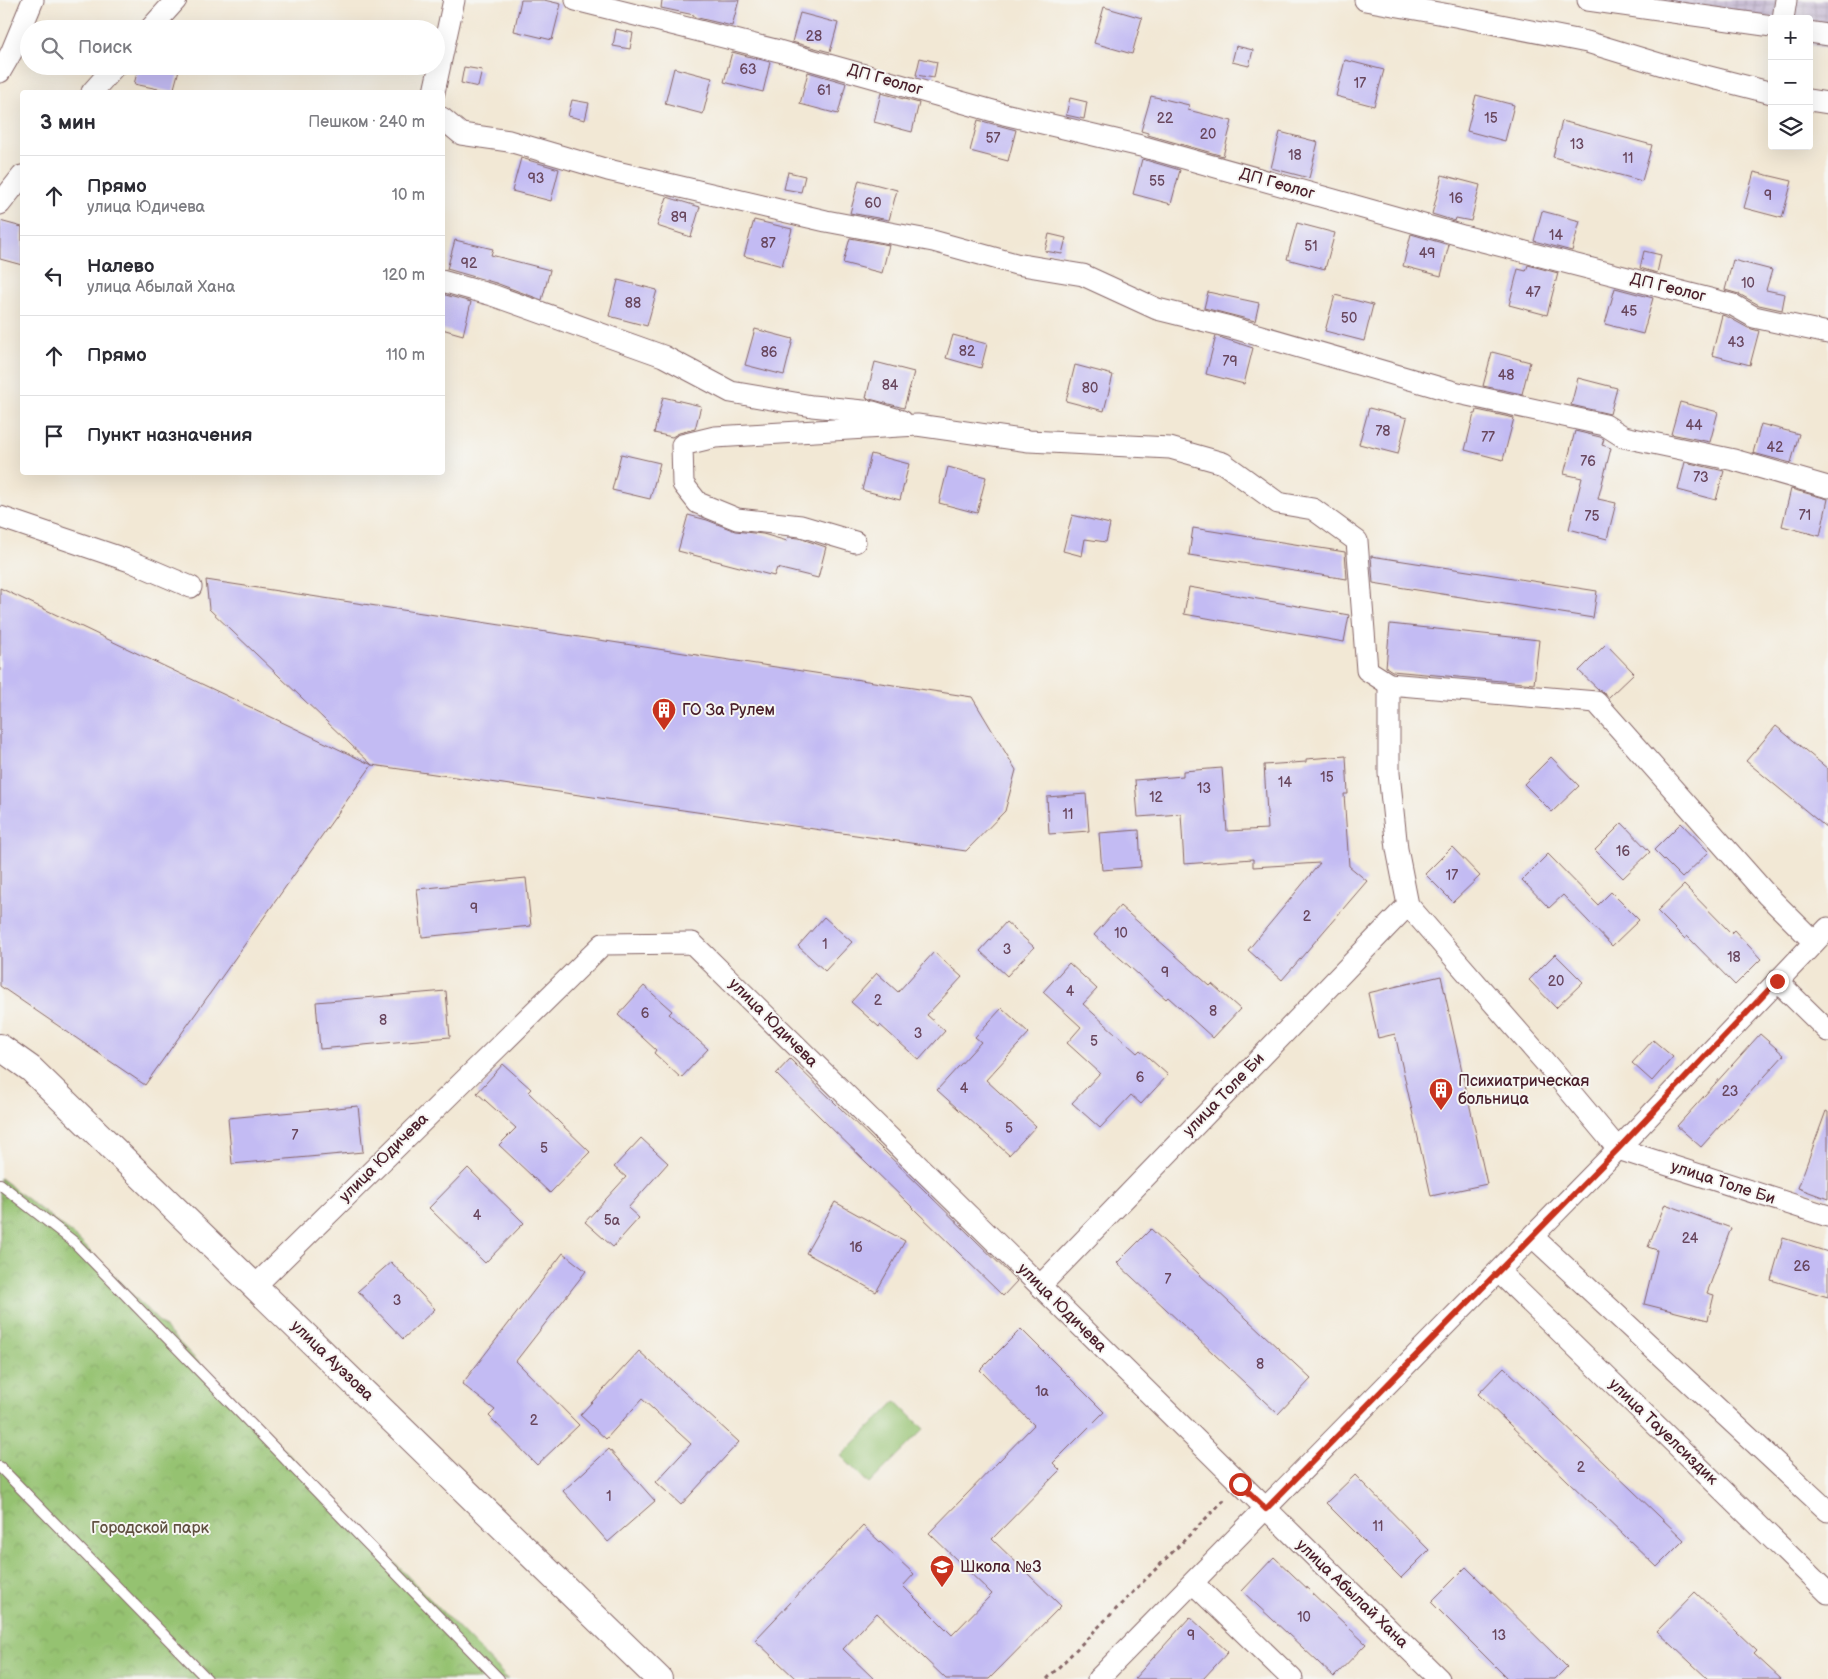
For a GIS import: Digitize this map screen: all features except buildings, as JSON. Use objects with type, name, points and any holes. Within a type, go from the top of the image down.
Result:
[{"type":"street","points":[[25,20],[33,0]]},
{"type":"street","points":[[158,20],[176,0]]},
{"type":"street","points":[[445,41],[454,0]]},
{"type":"street","name":"ДП Геолог","points":[[576,0],[788,53],[1004,114],[1141,146],[1463,236],[1733,305],[1754,317],[1828,332]]},
{"type":"street","points":[[1365,0],[1587,42],[1666,66],[1768,92]]},
{"type":"street","points":[[1588,0],[1768,25]]},
{"type":"street","points":[[1784,15],[1786,0]]},
{"type":"street","points":[[0,72],[20,31]]},
{"type":"street","points":[[1813,32],[1828,34]]},
{"type":"street","points":[[94,90],[107,75]]},
{"type":"street","points":[[434,90],[438,75]]},
{"type":"street","points":[[1813,101],[1828,103]]},
{"type":"street","points":[[445,121],[461,134],[509,141],[608,170],[826,221],[933,241],[1016,264],[1083,275],[1157,309],[1230,327],[1458,393],[1605,426],[1624,437],[1734,460],[1828,486]]},
{"type":"street","points":[[0,204],[20,179]]},
{"type":"street","points":[[445,282],[492,295],[663,356],[731,392],[812,406],[873,412],[917,425],[1028,441],[1170,448],[1223,463],[1278,503],[1313,509],[1357,540],[1367,670],[1389,684],[1596,702],[1767,895],[1821,935],[1499,1272],[1098,1679]]},
{"type":"street","points":[[855,542],[801,526],[737,519],[698,503],[683,484],[682,446],[715,436],[917,425]]},
{"type":"street","points":[[0,517],[130,561],[191,587]]},
{"type":"street","points":[[1389,684],[1389,774],[1397,849],[1408,905],[1618,1149]]},
{"type":"street","name":"улица Толе Би","points":[[1040,1286],[1408,905]]},
{"type":"street","name":"улица Юдичева","points":[[255,1286],[603,944],[692,943],[1266,1509]]},
{"type":"street","points":[[1777,981],[1828,1031]]},
{"type":"street","name":"улица Ауэзова","points":[[0,1047],[31,1069],[659,1679]]},
{"type":"street","name":"улица Толе Би","points":[[1618,1149],[1828,1216]]},
{"type":"street","points":[[1533,1237],[1828,1511]]},
{"type":"street","name":"улица Тауелсиздик","points":[[1499,1272],[1828,1593]]},
{"type":"street","name":"улица Абылай Хана","points":[[1266,1509],[1439,1679]]},
{"type":"street","points":[[1193,1583],[1292,1679]]},
{"type":"lane","points":[[0,1184],[74,1242],[499,1679]]},
{"type":"lane","points":[[0,1467],[207,1679]]},
{"type":"path","points":[[1047,1679],[1240,1484]]},
{"type":"shaded area","points":[[1604,0],[1828,0],[1828,48],[1813,46],[1813,15],[1768,15],[1768,36]]},
{"type":"green space","name":"Городской парк","points":[[0,1178],[76,1237],[508,1679],[0,1679]]},
{"type":"green space","points":[[896,1401],[924,1429],[869,1484],[841,1456]]},
{"type":"place","name":"ГО За Рулем","points":[[664,731]]},
{"type":"place","name":"Психиатрическая больница","points":[[1441,1111]]},
{"type":"place","name":"Школа №3","points":[[942,1588]]},
{"type":"route","points":[[1240,1484],[1266,1509],[1499,1272],[1777,981]]}]
